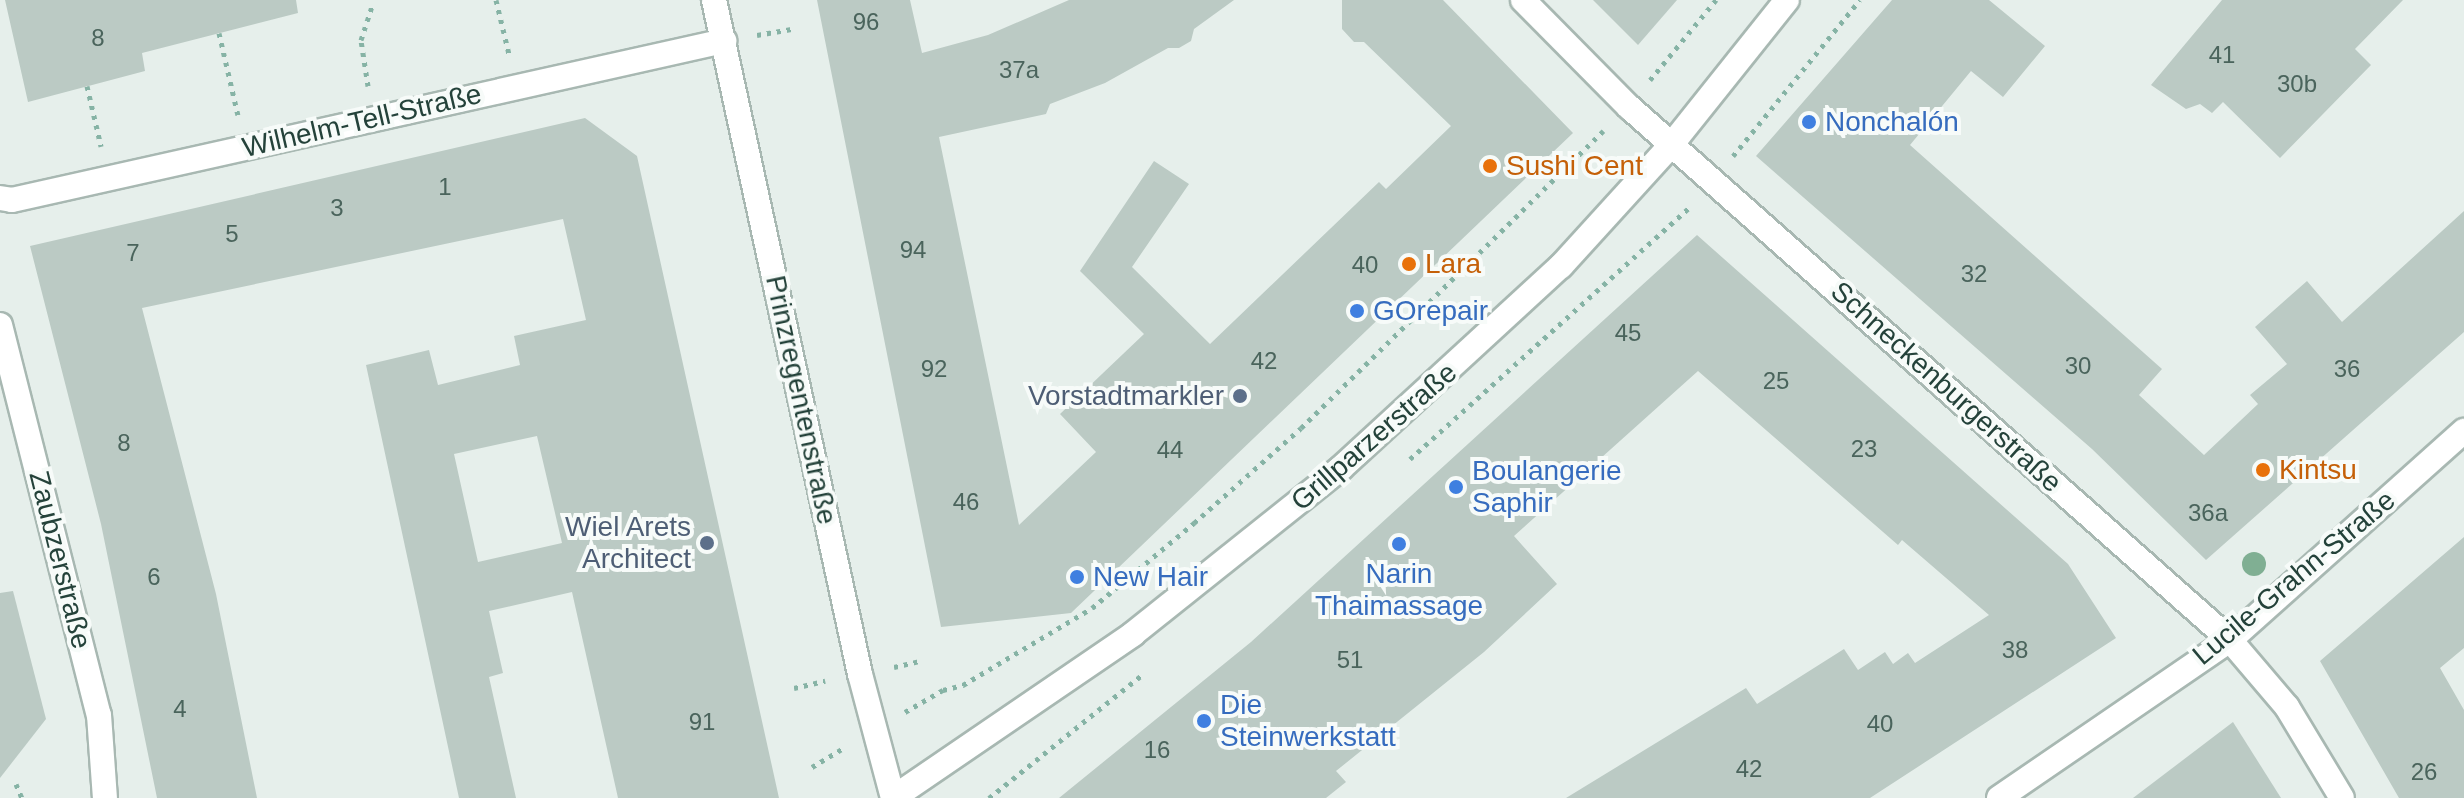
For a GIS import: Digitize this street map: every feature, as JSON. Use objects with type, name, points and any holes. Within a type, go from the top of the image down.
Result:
[{"type":"street","name":"Prinzregentenstraße","points":[[714,0],[860,674],[893,798]]},
{"type":"street","name":"Schneckenburgerstraße","points":[[1523,0],[1629,107],[2230,640],[2287,707],[2342,798]]},
{"type":"street","name":"Grillparzerstraße","points":[[893,798],[1100,658],[1341,468],[1561,266],[1672,144],[1787,0]]},
{"type":"street","name":"Wilhelm-Tell-Straße","points":[[0,198],[108,178],[724,41]]},
{"type":"street","name":"Zaubzerstraße","points":[[0,325],[99,715],[105,798]]},
{"type":"street","name":"Lucile-Grahn-Straße","points":[[1999,798],[2230,640],[2464,431]]},
{"type":"path","points":[[496,0],[517,86]]},
{"type":"path","points":[[943,690],[963,685],[1092,608],[1301,428],[1629,107],[1716,0]]},
{"type":"path","points":[[372,6],[361,40],[376,118]]},
{"type":"path","points":[[219,33],[246,148]]},
{"type":"path","points":[[87,86],[108,178]]},
{"type":"path","points":[[16,784],[22,798]]},
{"type":"building","points":[[5,0],[296,0],[298,13],[142,53],[145,71],[28,102]]},
{"type":"building","points":[[817,0],[910,0],[922,53],[988,35],[1069,0],[1234,0],[1194,29],[1191,41],[1179,48],[1168,48],[1105,83],[1050,104],[1046,114],[939,137],[1019,525],[1096,452],[1060,414],[1144,334],[1080,271],[1154,161],[1189,184],[1132,267],[1210,344],[1379,182],[1386,189],[1451,126],[1364,42],[1354,42],[1342,29],[1342,0],[1443,0],[1573,133],[1071,613],[941,627]]},
{"type":"building","points":[[1593,0],[1677,0],[1638,45]]},
{"type":"building","points":[[1892,0],[1989,0],[2045,46],[2003,97],[1971,71],[1910,145],[2162,369],[2139,395],[2204,455],[2258,404],[2250,395],[2287,364],[2255,327],[2307,281],[2342,322],[2464,211],[2464,332],[2206,560],[2092,449],[1756,156]]},
{"type":"building","points":[[2222,0],[2403,0],[2355,49],[2371,65],[2280,158],[2223,102],[2212,113],[2200,104],[2186,109],[2151,85]]},
{"type":"building","points":[[585,118],[637,156],[779,798],[618,798],[572,592],[489,611],[503,673],[489,677],[516,798],[459,798],[366,365],[429,350],[438,385],[520,365],[514,336],[586,320],[563,219],[142,308],[216,594],[257,798],[157,798],[101,524],[30,246]],"holes":[[[537,436],[562,543],[478,562],[454,454]]]},
{"type":"building","points":[[1697,235],[2068,564],[2116,638],[1870,798],[1566,798],[1746,688],[1757,704],[1844,649],[1858,670],[1885,652],[1893,664],[1908,653],[1915,663],[1989,615],[1902,540],[1898,545],[1698,371],[1514,536],[1557,584],[1484,652],[1336,771],[1346,782],[1326,798],[1059,798],[1251,642]]},
{"type":"building","points":[[2464,537],[2464,648],[2440,668],[2464,710],[2464,798],[2399,798],[2320,661]]},
{"type":"building","points":[[13,591],[46,719],[0,778],[0,593]]},
{"type":"building","points":[[2233,722],[2281,798],[2133,798]]},
{"type":"place","name":"Nonchalón","points":[[1809,122]]},
{"type":"place","name":"Sushi Cent","points":[[1490,166]]},
{"type":"place","name":"Lara","points":[[1409,264]]},
{"type":"place","name":"GOrepair","points":[[1357,311]]},
{"type":"place","name":"Vorstadtmarkler","points":[[1240,396]]},
{"type":"place","name":"Kintsu","points":[[2263,470]]},
{"type":"place","name":"Boulangerie Saphir","points":[[1456,487]]},
{"type":"place","name":"Wiel Arets Architect","points":[[707,543]]},
{"type":"place","name":"Narin Thaimassage","points":[[1399,544]]},
{"type":"place","name":"New Hair","points":[[1077,577]]},
{"type":"place","name":"Die Steinwerkstatt","points":[[1204,721]]}]
